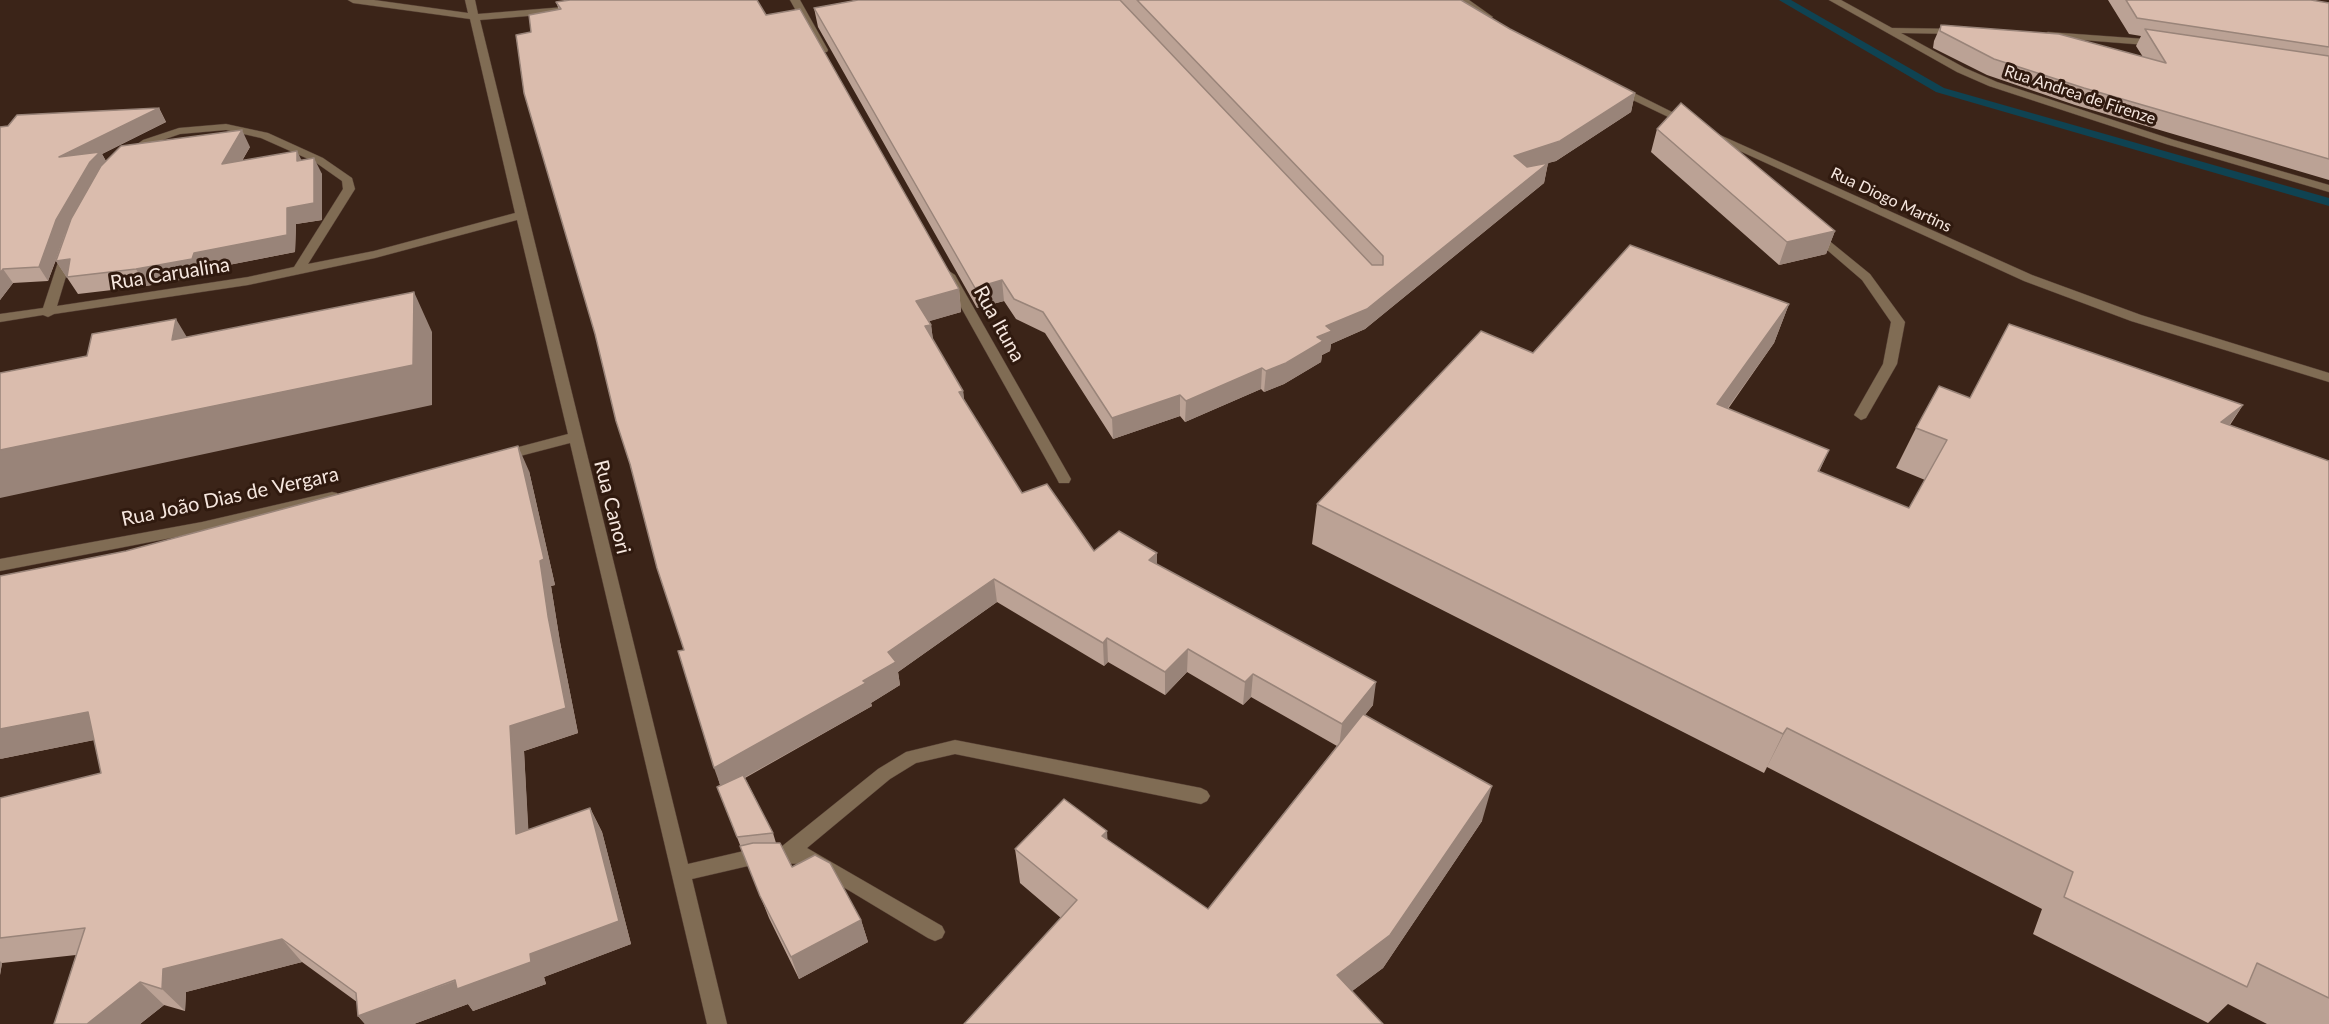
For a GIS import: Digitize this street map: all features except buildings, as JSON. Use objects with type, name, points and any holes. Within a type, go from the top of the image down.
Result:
[{"type":"street","points":[[353,0],[474,17],[576,8]]},
{"type":"street","name":"Rua Canori","points":[[470,0],[573,437],[717,1024]]},
{"type":"street","points":[[795,0],[830,63]]},
{"type":"street","points":[[1462,0],[1497,23]]},
{"type":"street","name":"Rua Andrea de Firenze","points":[[1834,0],[1961,70],[1993,84],[2170,142],[2329,189]]},
{"type":"street","points":[[1892,30],[1973,32]]},
{"type":"street","points":[[2042,35],[2169,44]]},
{"type":"street","name":"Rua Diogo Martins","points":[[1601,81],[1723,140],[2028,278],[2136,318],[2329,378]]},
{"type":"street","points":[[121,161],[134,149],[164,135],[202,128],[226,127],[264,135],[330,167],[348,180],[349,189],[298,271]]},
{"type":"street","points":[[1723,140],[1745,165]]},
{"type":"street","name":"Rua Carualina","points":[[0,318],[195,291],[298,271],[522,215]]},
{"type":"street","points":[[1802,222],[1866,277],[1898,322],[1890,364],[1861,415]]},
{"type":"street","points":[[48,313],[58,275],[74,235]]},
{"type":"street","name":"Rua Ituna","points":[[941,261],[1064,479]]},
{"type":"street","points":[[482,460],[573,437]]},
{"type":"street","name":"Rua João Dias de Vergara","points":[[0,565],[202,527],[347,493]]},
{"type":"street","points":[[785,855],[884,774],[912,757],[955,747],[1201,796]]},
{"type":"street","points":[[680,874],[761,855],[808,856],[935,932]]},
{"type":"waterway","points":[[1784,0],[1940,90],[2329,202]]}]
